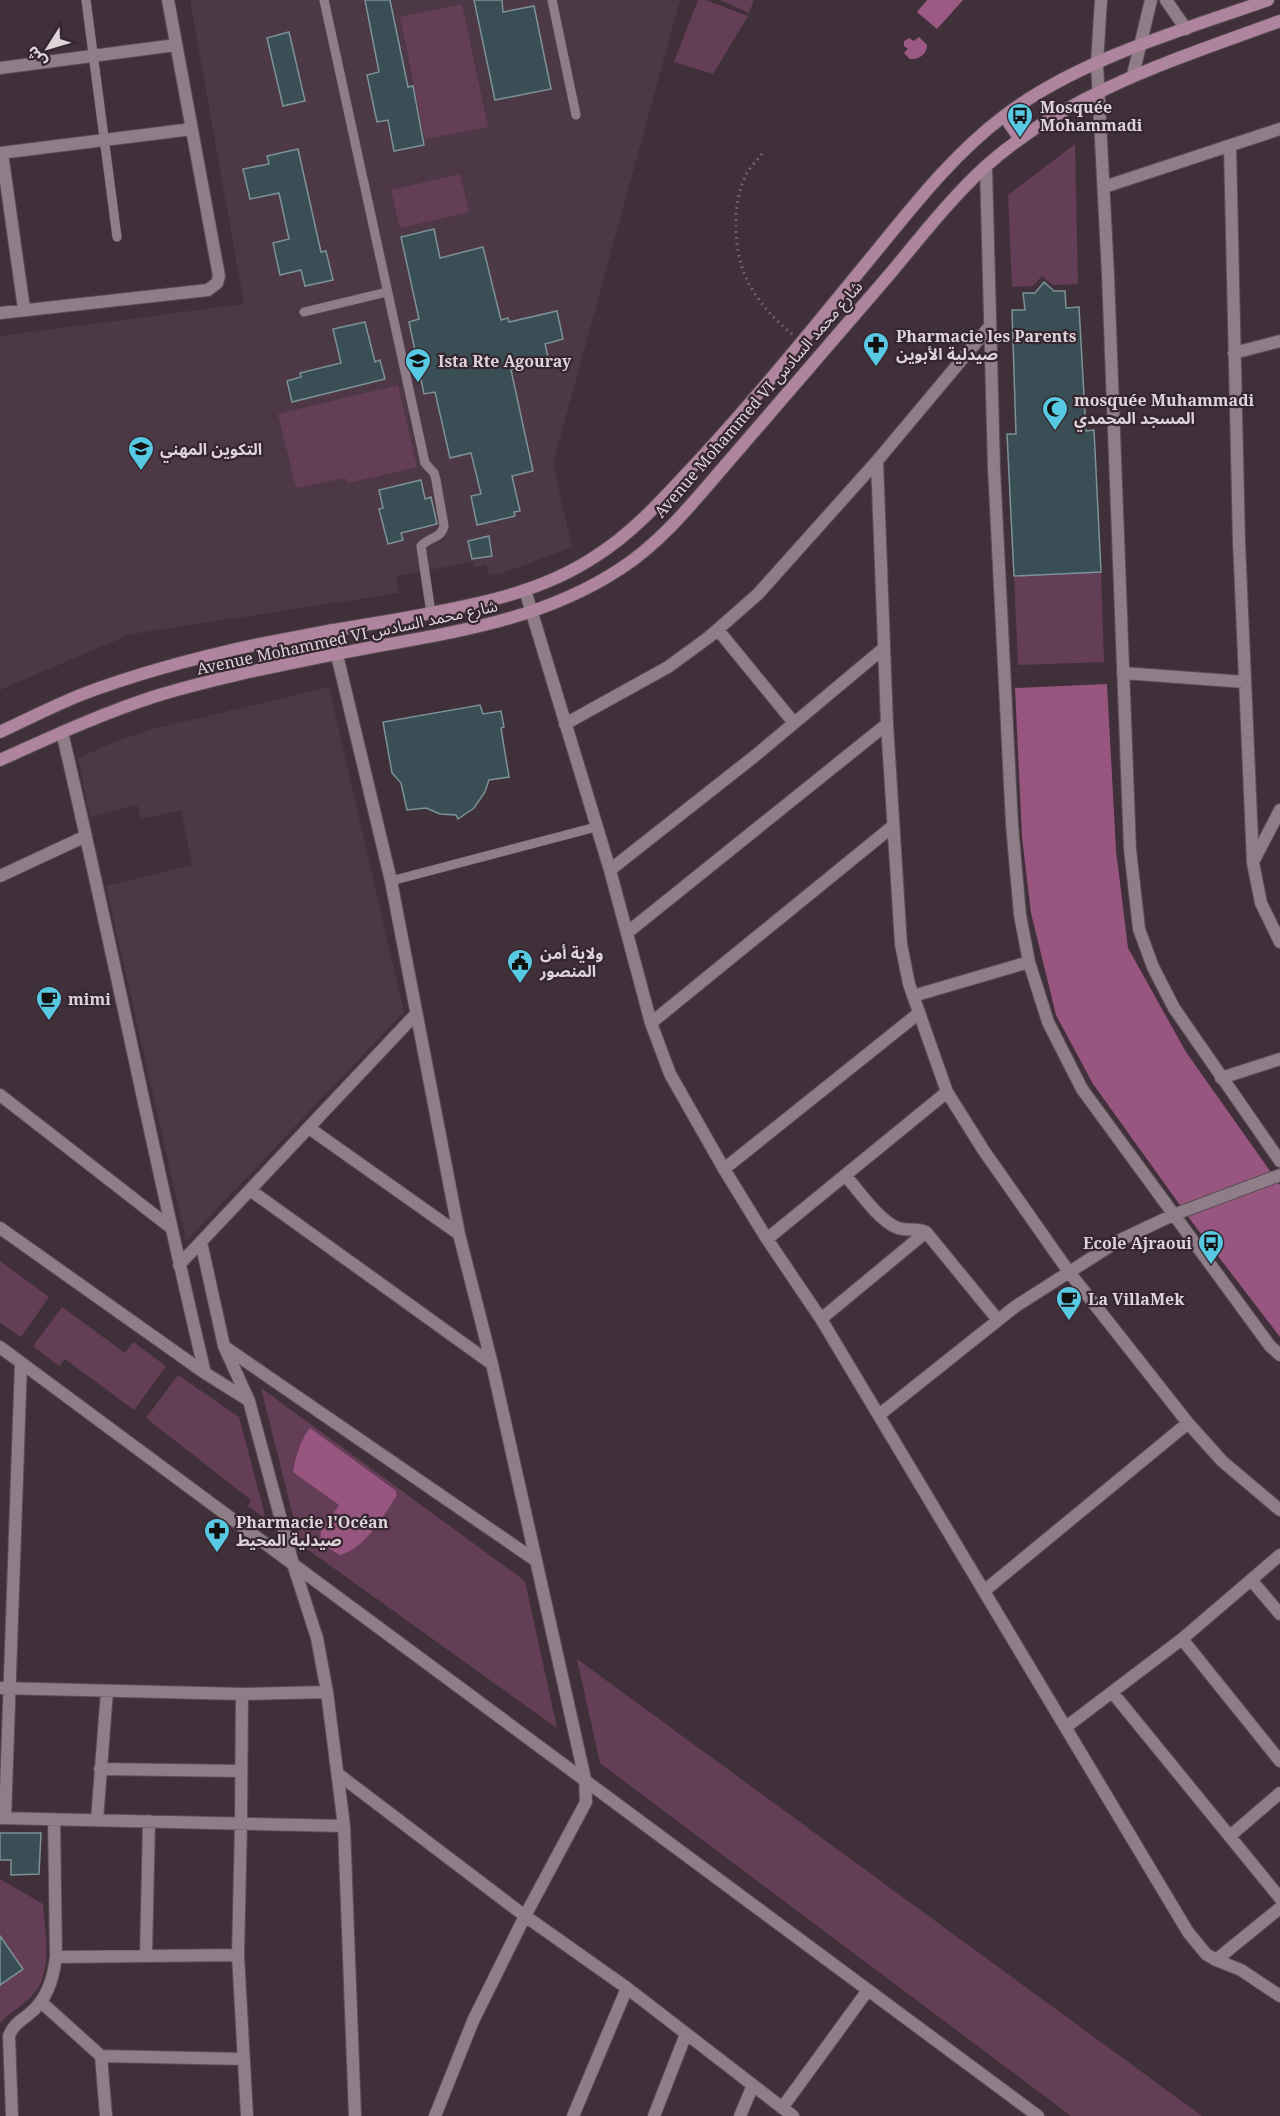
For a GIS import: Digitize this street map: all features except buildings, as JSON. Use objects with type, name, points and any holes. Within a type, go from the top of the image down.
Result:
[{"type":"main road","name":"Avenue Mohammed VI شارع محمد السادس","points":[[0,732],[80,696],[138,675],[204,657],[331,630],[476,604],[547,583],[574,569],[627,534],[656,506],[711,447],[945,170],[1004,116],[1048,88],[1097,63],[1268,0]]},
{"type":"main road","name":"Avenue Mohammed VI شارع محمد السادس","points":[[0,760],[62,732],[155,697],[221,679],[456,632],[533,613],[564,601],[622,568],[646,549],[689,507],[937,219],[986,167],[1020,139],[1099,91],[1133,75],[1280,21]]},
{"type":"main road","points":[[1004,116],[1020,139]]},
{"type":"street","points":[[0,313],[208,290],[217,283],[219,276],[168,0]]},
{"type":"street","points":[[1101,0],[1097,63],[1118,496],[1130,849],[1139,929],[1153,967],[1174,1008],[1280,1161]]},
{"type":"street","points":[[1133,75],[1151,0]]},
{"type":"street","points":[[1166,0],[1186,29]]},
{"type":"street","points":[[0,68],[176,45]]},
{"type":"street","points":[[24,309],[1,153],[192,129]]},
{"type":"street","points":[[1104,187],[1280,129]]},
{"type":"street","points":[[1230,146],[1239,542],[1253,863],[1261,903],[1280,942]]},
{"type":"street","points":[[986,167],[994,468],[1011,814],[1020,915],[1029,962],[1048,1022],[1082,1089],[1270,1346],[1280,1355]]},
{"type":"street","points":[[565,724],[668,667],[718,630],[758,594],[877,461],[990,326]]},
{"type":"street","points":[[1234,353],[1280,341]]},
{"type":"street","points":[[877,461],[886,724],[901,944],[913,996],[947,1092],[1018,1200],[1069,1272],[1188,1424],[1222,1461],[1280,1510]]},
{"type":"street","points":[[525,590],[610,870],[651,1023],[670,1074],[724,1169],[767,1239],[821,1319],[1188,1932],[1202,1949],[1216,1960],[1241,1970],[1280,1996]]},
{"type":"street","points":[[331,630],[391,881],[415,1015],[459,1233],[492,1364],[585,1779],[586,1802],[525,1916],[473,2021],[435,2116]]},
{"type":"street","points":[[718,630],[794,723]]},
{"type":"street","points":[[610,870],[884,648]]},
{"type":"street","points":[[1123,673],[1245,682]]},
{"type":"street","points":[[628,932],[886,724]]},
{"type":"street","points":[[62,732],[170,1227],[205,1374]]},
{"type":"street","points":[[1253,863],[1280,810]]},
{"type":"street","points":[[651,1023],[893,826]]},
{"type":"street","points":[[0,876],[86,836]]},
{"type":"street","points":[[913,996],[1029,962]]},
{"type":"street","points":[[724,1169],[919,1012]]},
{"type":"street","points":[[179,1265],[415,1015]]},
{"type":"street","points":[[1221,1078],[1280,1059]]},
{"type":"street","points":[[767,1239],[947,1092]]},
{"type":"street","points":[[0,1095],[170,1227]]},
{"type":"street","points":[[309,1128],[459,1233]]},
{"type":"street","points":[[845,1175],[888,1222],[906,1230],[916,1228],[926,1232],[998,1320]]},
{"type":"street","points":[[879,1415],[1016,1306],[1118,1241],[1173,1215],[1280,1175]]},
{"type":"street","points":[[250,1190],[492,1364]]},
{"type":"street","points":[[0,1228],[205,1374],[249,1401]]},
{"type":"street","points":[[821,1319],[926,1232]]},
{"type":"street","points":[[201,1242],[224,1346],[249,1401],[293,1564],[317,1638],[327,1692],[344,1826],[355,2116]]},
{"type":"street","points":[[224,1346],[535,1560]]},
{"type":"street","points":[[0,1347],[1038,2116]]},
{"type":"street","points":[[21,1363],[5,1688],[3,1818],[344,1826]]},
{"type":"street","points":[[984,1591],[1188,1424]]},
{"type":"street","points":[[1066,1727],[1182,1639],[1280,1556]]},
{"type":"street","points":[[1252,1581],[1280,1614]]},
{"type":"street","points":[[1182,1639],[1280,1761]]},
{"type":"street","points":[[5,1688],[242,1694],[327,1692]]},
{"type":"street","points":[[97,1820],[107,1691]]},
{"type":"street","points":[[1112,1692],[1280,1898]]},
{"type":"street","points":[[242,1694],[238,1955],[247,2116]]},
{"type":"street","points":[[100,1769],[241,1771]]},
{"type":"street","points":[[338,1774],[525,1916],[627,1988],[793,2116]]},
{"type":"street","points":[[1230,1836],[1280,1793]]},
{"type":"street","points":[[12,2116],[9,2036],[13,2026],[40,2002],[54,1979],[56,1957],[54,1819]]},
{"type":"street","points":[[146,1955],[149,1821]]},
{"type":"street","points":[[1216,1960],[1280,1908]]},
{"type":"street","points":[[56,1957],[238,1955]]},
{"type":"street","points":[[573,2116],[627,1988]]},
{"type":"street","points":[[782,2108],[868,1990]]},
{"type":"street","points":[[40,2002],[101,2056],[244,2059]]},
{"type":"street","points":[[654,2116],[686,2034]]},
{"type":"street","points":[[101,2056],[106,2116]]},
{"type":"street","points":[[740,2116],[753,2085]]},
{"type":"lane","points":[[86,0],[117,237]]},
{"type":"lane","points":[[324,0],[425,464],[434,473],[436,480],[444,526],[438,537],[426,541],[421,546],[431,613]]},
{"type":"lane","points":[[552,0],[576,115]]},
{"type":"lane","points":[[304,312],[387,292]]},
{"type":"lane","points":[[391,881],[596,827]]},
{"type":"path","points":[[762,154],[748,172],[739,194],[735,237],[739,263],[750,288],[763,306],[801,342]]},
{"type":"shaded area","points":[[190,0],[680,0],[553,464],[572,547],[509,571],[489,576],[486,565],[474,567],[473,562],[396,576],[399,593],[131,634],[0,690],[0,336],[244,304]]},
{"type":"shaded area","points":[[698,0],[705,0],[748,16],[713,74],[674,62]]},
{"type":"shaded area","points":[[720,0],[754,0],[749,13]]},
{"type":"shaded area","points":[[927,0],[963,0],[937,29],[917,12]]},
{"type":"shaded area","points":[[462,4],[488,127],[425,139],[400,17]]},
{"type":"shaded area","points":[[919,37],[927,45],[926,51],[919,57],[910,59],[904,53],[908,49],[904,46],[904,41],[909,38],[914,41]]},
{"type":"shaded area","points":[[1075,144],[1078,284],[1053,285],[1042,276],[1033,286],[1012,287],[1008,195]]},
{"type":"shaded area","points":[[460,174],[469,212],[400,228],[391,190]]},
{"type":"shaded area","points":[[398,385],[417,467],[348,483],[345,478],[296,488],[278,414]]},
{"type":"shaded area","points":[[1101,572],[1104,662],[1018,665],[1014,576]]},
{"type":"shaded area","points":[[1107,684],[1116,850],[1128,948],[1186,1052],[1280,1185],[1280,1337],[1195,1226],[1093,1084],[1056,1015],[1031,913],[1022,837],[1015,688]]},
{"type":"shaded area","points":[[329,687],[404,1012],[186,1241],[106,886],[192,865],[181,810],[141,819],[137,805],[90,817],[78,758],[114,742],[153,729]]},
{"type":"shaded area","points":[[0,1261],[49,1297],[21,1337],[0,1323]]},
{"type":"shaded area","points":[[62,1307],[125,1353],[133,1342],[166,1366],[134,1410],[65,1359],[59,1366],[33,1346]]},
{"type":"shaded area","points":[[178,1375],[239,1417],[265,1515],[263,1517],[248,1506],[251,1500],[146,1418]]},
{"type":"shaded area","points":[[261,1388],[525,1581],[557,1728],[300,1544]]},
{"type":"shaded area","points":[[310,1428],[395,1490],[397,1495],[380,1522],[365,1539],[349,1552],[340,1555],[320,1543],[321,1531],[339,1505],[293,1472],[299,1448]]},
{"type":"shaded area","points":[[577,1659],[1202,2116],[1071,2116],[600,1763]]},
{"type":"shaded area","points":[[0,1879],[43,1904],[47,1950],[41,1983],[27,2001],[0,2024]]},
{"type":"place","name":"Mosquée Mohammadi","points":[[1020,139]]},
{"type":"place","name":"Pharmacie les Parents صيدلية الأبوين","points":[[876,368]]},
{"type":"place","name":"Ista Rte Agouray","points":[[418,384]]},
{"type":"place","name":"mosquée Muhammadi المسجد المحمدي","points":[[1055,432]]},
{"type":"place","name":"التكوين المهني","points":[[141,472]]},
{"type":"place","name":"ولاية أمن المنصور","points":[[520,985]]},
{"type":"place","name":"mimi","points":[[49,1022]]},
{"type":"place","name":"Ecole Ajraoui","points":[[1211,1266]]},
{"type":"place","name":"La VillaMek","points":[[1069,1322]]},
{"type":"place","name":"Pharmacie l'Océan صيدلية المحيط","points":[[217,1554]]}]
